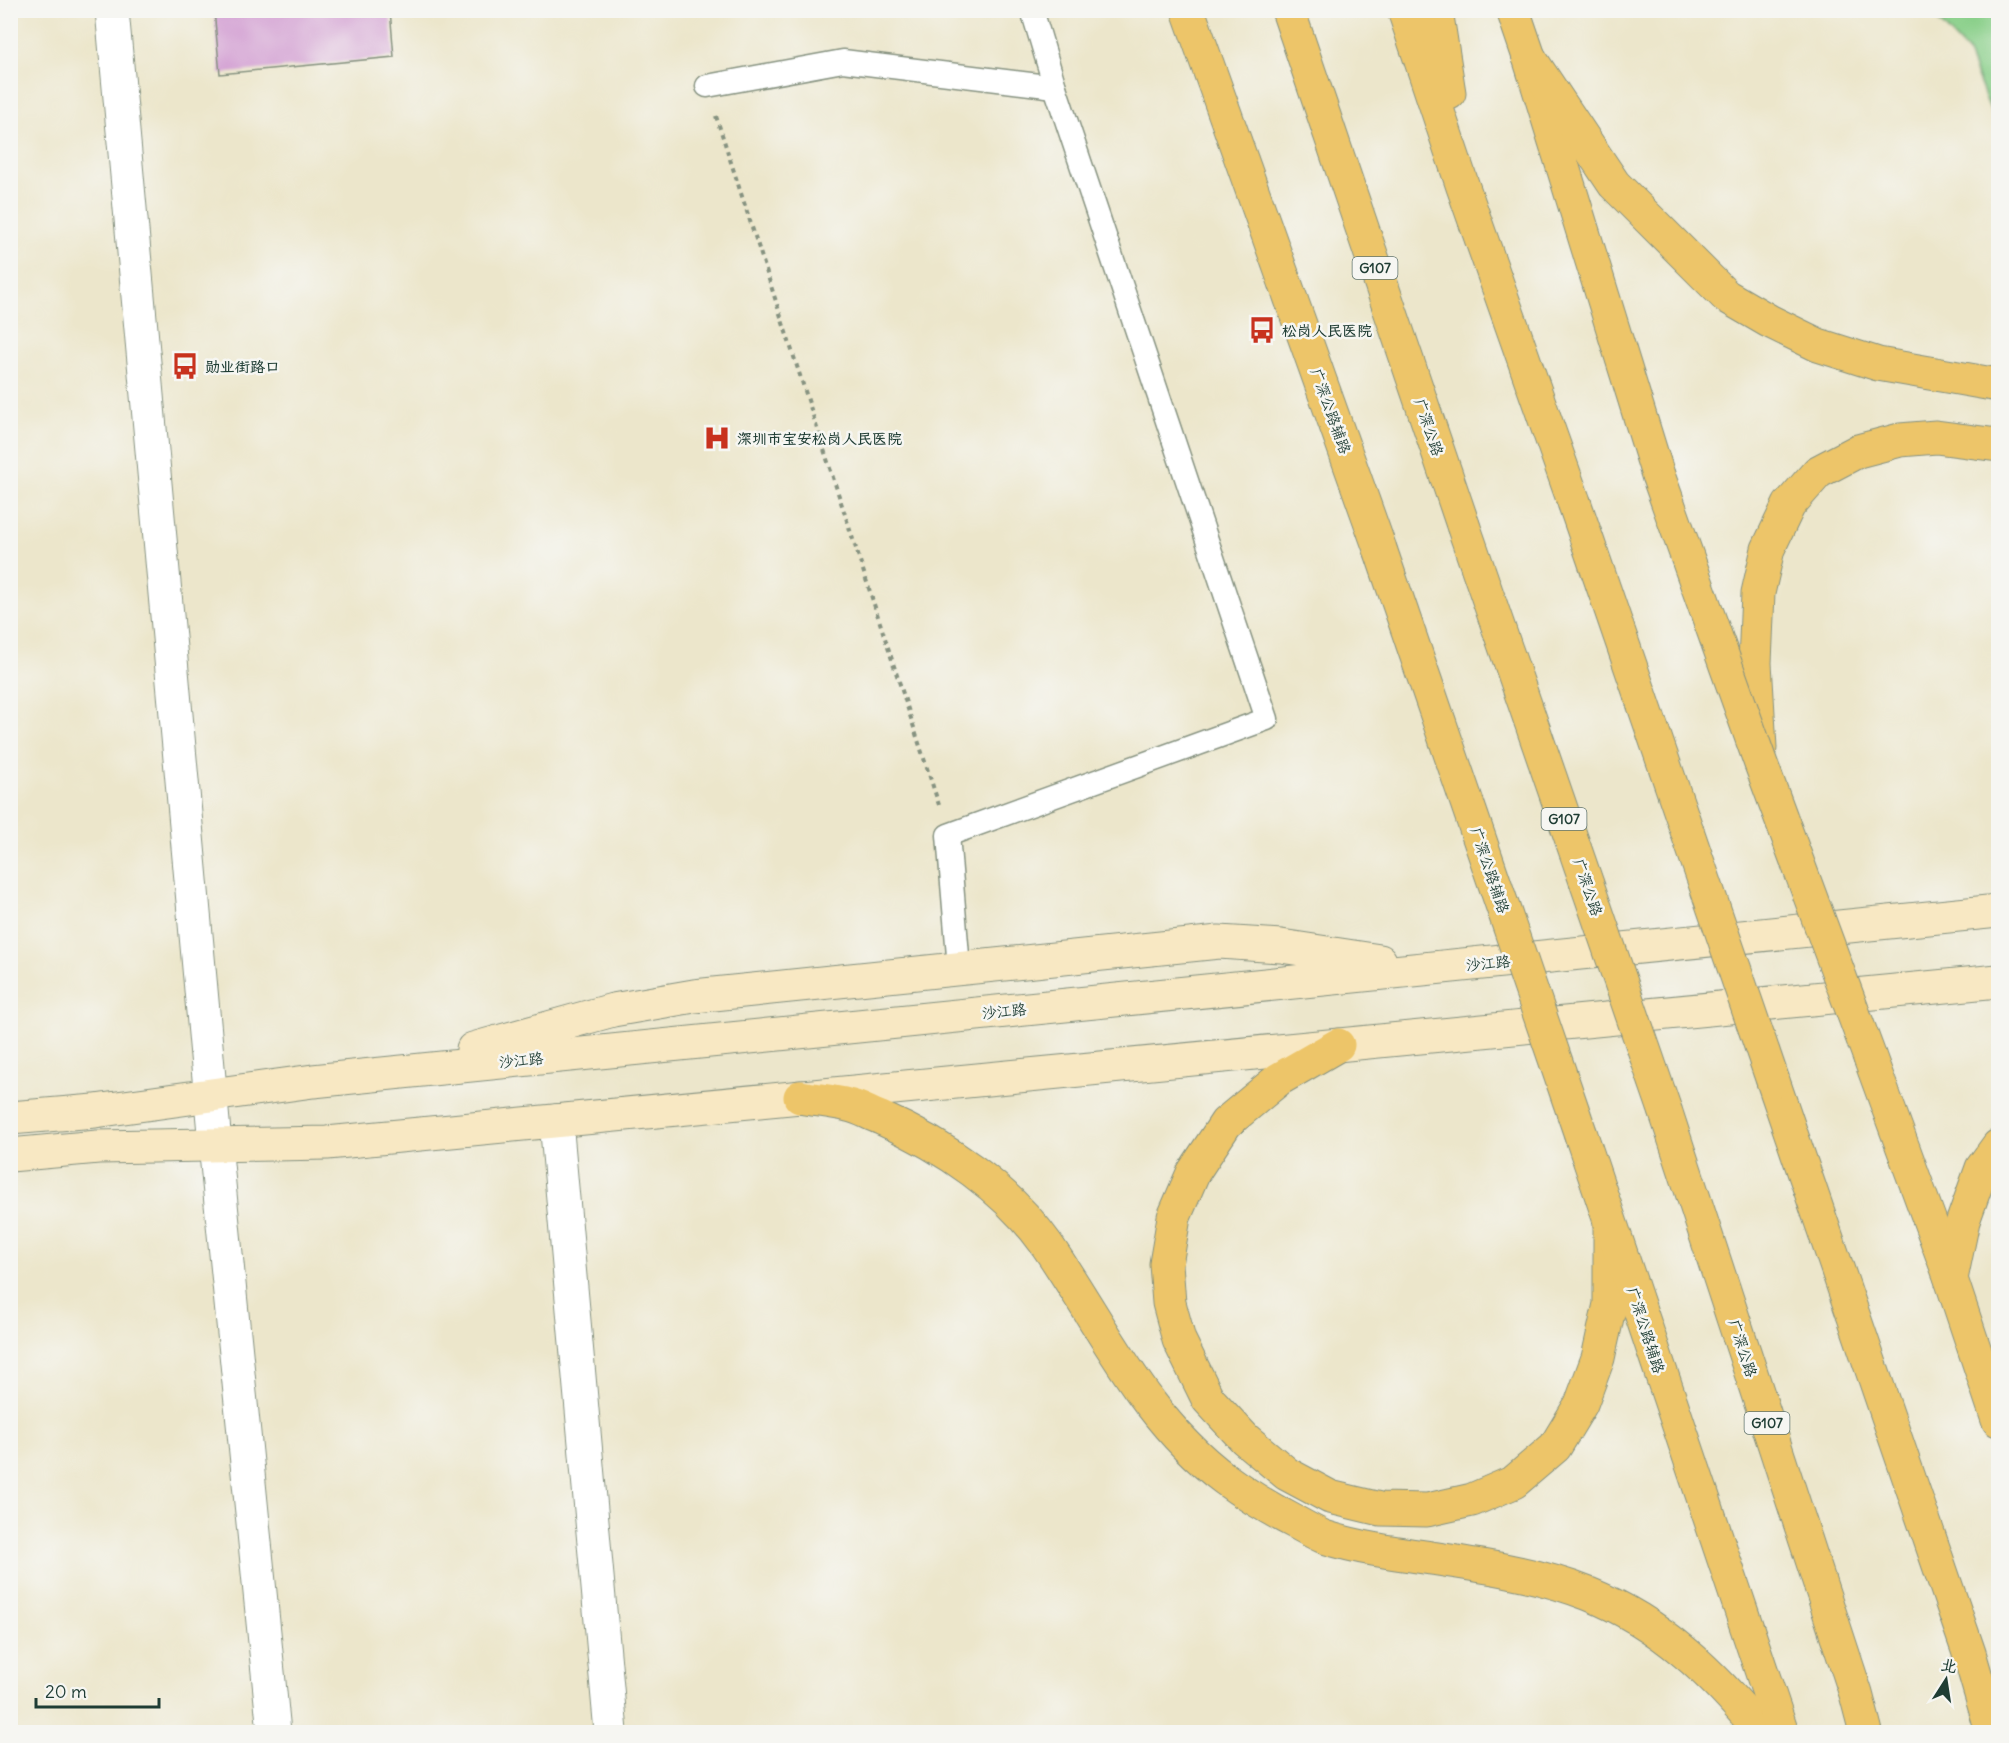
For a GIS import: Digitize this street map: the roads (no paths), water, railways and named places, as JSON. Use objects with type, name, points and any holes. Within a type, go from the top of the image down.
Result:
[{"type":"main road","name":"广深公路辅路","points":[[1188,10],[1380,549],[1782,1732]]},
{"type":"main road","name":"广深公路","points":[[1288,10],[1462,525],[1666,1113],[1866,1732]]},
{"type":"main road","points":[[1404,10],[1969,1653],[1992,1732]]},
{"type":"main road","points":[[1436,10],[1463,187]]},
{"type":"main road","points":[[1513,10],[1658,475],[1761,765],[1951,1279],[1998,1420]]},
{"type":"main road","points":[[1529,57],[1614,184],[1726,296],[1769,321],[1818,345],[1878,364],[1998,386]]},
{"type":"main road","points":[[1761,765],[1755,663],[1758,593],[1768,549],[1789,505],[1818,472],[1858,451],[1900,440],[1936,437],[1991,443]]},
{"type":"main road","name":"沙江路","points":[[10,1118],[95,1111],[385,1074],[1998,911]]},
{"type":"main road","points":[[385,1074],[613,1010],[694,996],[959,968],[1219,942],[1281,946],[1429,968]]},
{"type":"main road","points":[[10,1155],[98,1147],[327,1143],[1998,981]]},
{"type":"main road","points":[[1338,1045],[1279,1079],[1226,1123],[1193,1173],[1174,1217],[1166,1264],[1169,1303],[1179,1340],[1208,1399],[1245,1439],[1287,1474],[1330,1497],[1380,1509],[1427,1510],[1472,1500],[1514,1482],[1555,1447],[1581,1404],[1598,1358],[1610,1304],[1610,1224]]},
{"type":"main road","points":[[800,1097],[850,1105],[910,1131],[962,1162],[1006,1197],[1045,1242],[1132,1381],[1172,1431],[1223,1477],[1265,1507],[1323,1536],[1379,1550],[1477,1565],[1537,1578],[1590,1594],[1638,1618],[1690,1656],[1729,1692],[1761,1732]]},
{"type":"main road","points":[[1951,1279],[1962,1221],[1982,1168],[1998,1146]]},
{"type":"main road","points":[[1969,1653],[1998,1710]]},
{"type":"street","points":[[112,10],[215,1144],[274,1732]]},
{"type":"street","points":[[556,1121],[611,1732]]},
{"type":"lane","points":[[959,968],[948,835],[1267,719],[1055,87],[1032,10]]},
{"type":"lane","points":[[707,86],[843,61],[1055,87]]},
{"type":"place","name":"松岗人民医院","points":[[1262,330]]},
{"type":"place","name":"勋业街路口","points":[[185,366]]},
{"type":"place","name":"深圳市宝安松岗人民医院","points":[[717,438]]}]
